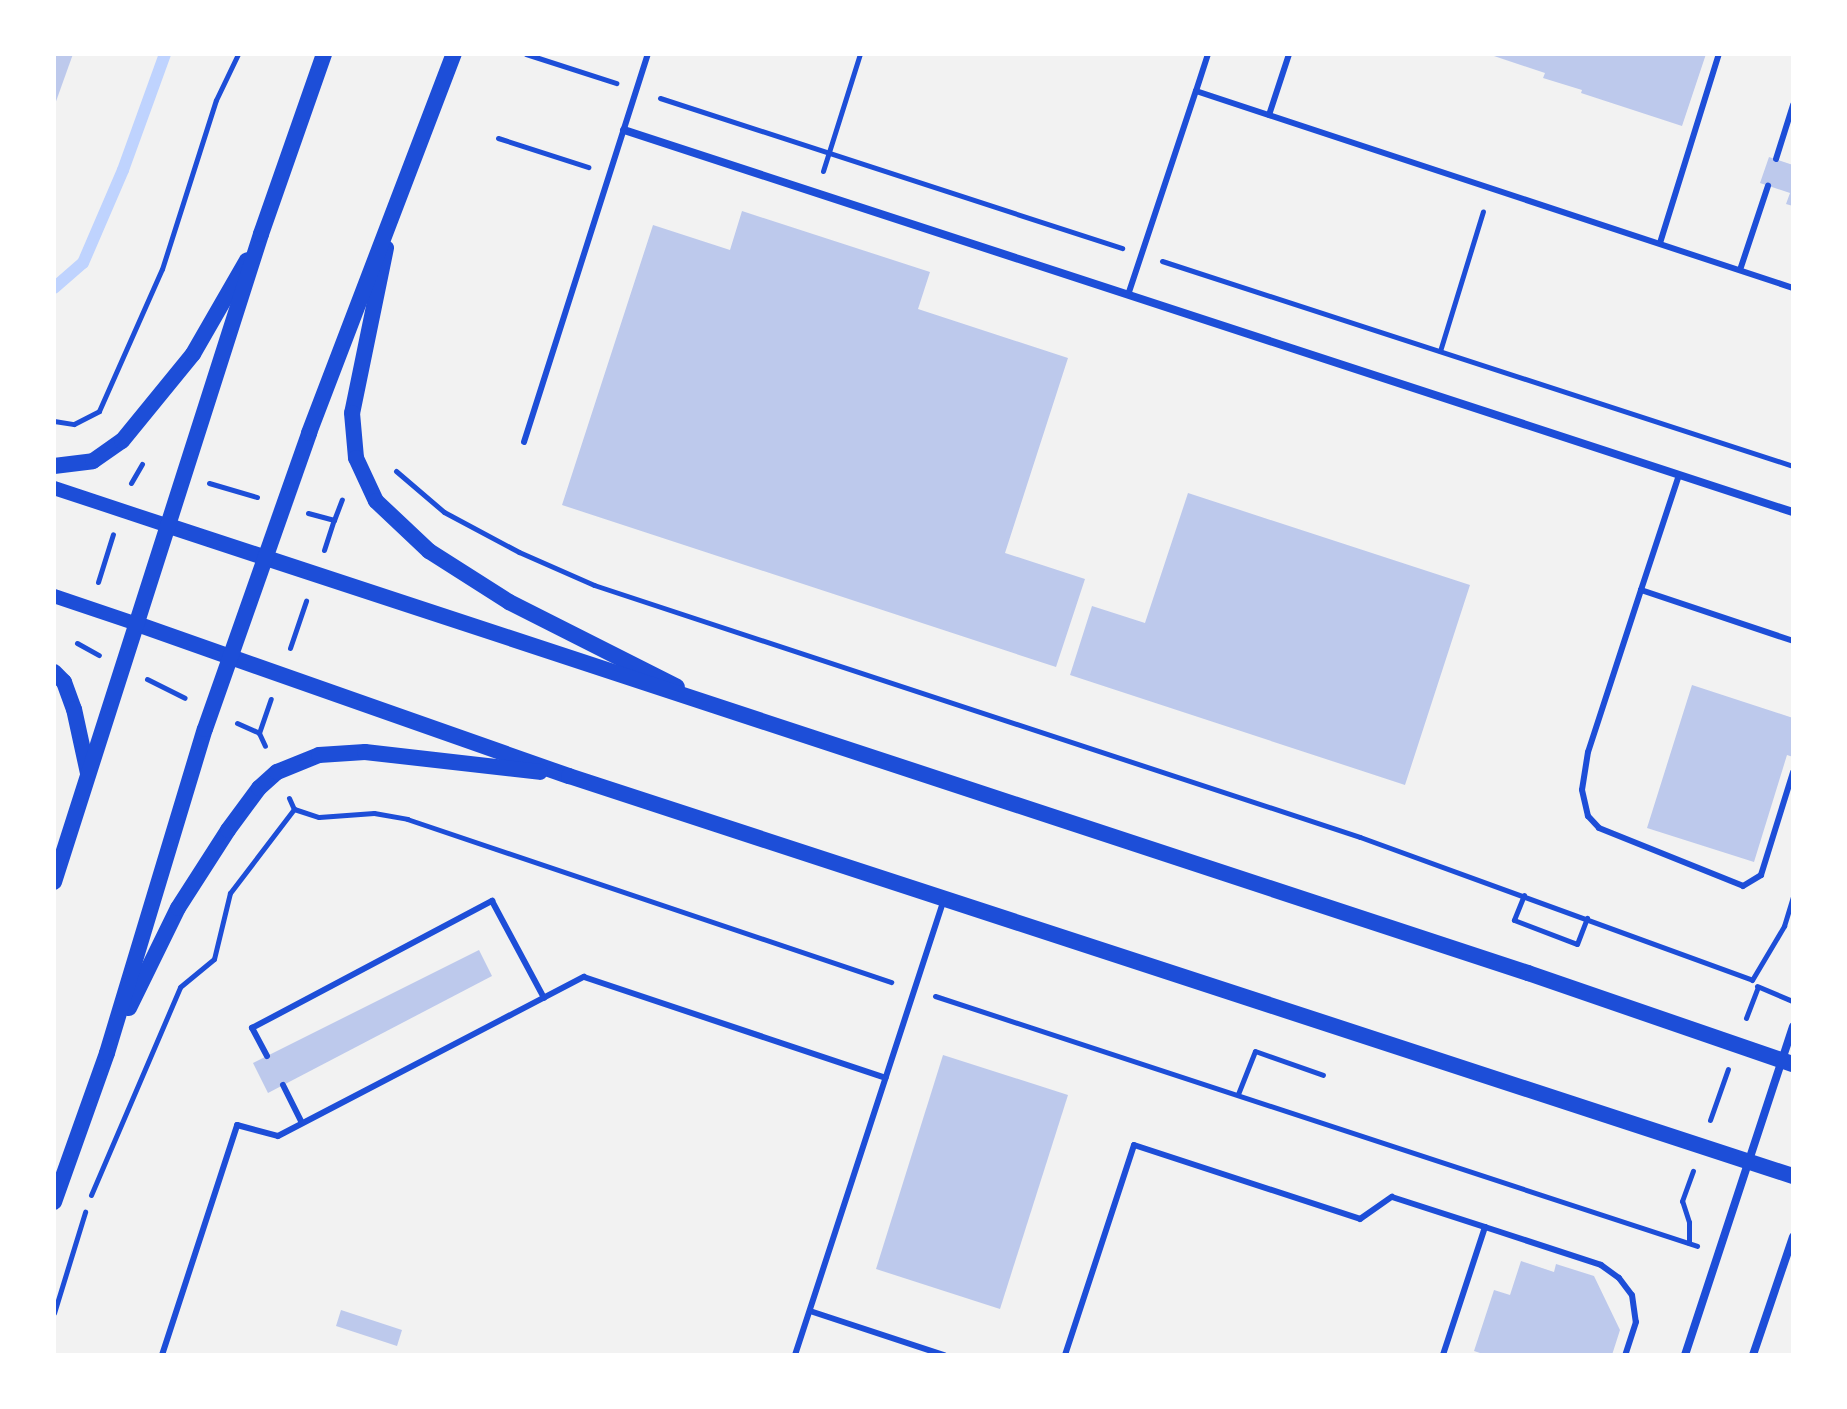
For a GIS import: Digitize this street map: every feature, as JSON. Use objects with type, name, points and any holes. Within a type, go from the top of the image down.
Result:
[{"type":"main road","points":[[54,882],[261,234],[324,54]]},
{"type":"main road","points":[[54,1202],[107,1053],[212,711],[283,505],[396,200],[454,54]]},
{"type":"main road","points":[[396,200],[352,413],[356,458],[376,501],[429,551],[509,602],[725,711]]},
{"type":"main road","points":[[54,466],[93,461],[122,441],[140,422],[193,354],[261,234]]},
{"type":"main road","points":[[169,526],[1528,973],[1787,1062]]},
{"type":"main road","points":[[137,624],[569,776],[1793,1176]]},
{"type":"main road","points":[[54,672],[64,682],[74,709],[88,775]]},
{"type":"main road","points":[[107,1053],[178,908],[228,830],[259,788],[277,772],[319,755],[365,752],[569,776]]},
{"type":"street","points":[[624,130],[1793,512]]},
{"type":"street","points":[[54,488],[169,526]]},
{"type":"street","points":[[54,596],[137,624]]},
{"type":"street","points":[[1685,1355],[1748,1162],[1787,1062],[1793,1026]]},
{"type":"street","points":[[1753,1355],[1793,1237]]},
{"type":"lane","points":[[524,442],[648,54]]},
{"type":"lane","points":[[1128,295],[1208,54]]},
{"type":"lane","points":[[1269,115],[1289,54]]},
{"type":"lane","points":[[1660,243],[1719,54]]},
{"type":"lane","points":[[1196,91],[1793,288]]},
{"type":"lane","points":[[1776,159],[1793,105]]},
{"type":"lane","points":[[1740,270],[1768,186]]},
{"type":"lane","points":[[1679,475],[1588,752],[1582,790],[1588,816],[1599,828],[1743,886],[1761,875],[1793,772]]},
{"type":"lane","points":[[1641,590],[1793,641]]},
{"type":"lane","points":[[795,1355],[944,898]]},
{"type":"lane","points":[[267,1056],[252,1028],[492,901],[544,998]]},
{"type":"lane","points":[[162,1355],[237,1125],[278,1136],[584,977],[886,1078]]},
{"type":"lane","points":[[283,1085],[302,1123]]},
{"type":"lane","points":[[1065,1355],[1134,1145],[1360,1219],[1392,1197],[1601,1265],[1619,1278],[1632,1295],[1636,1322],[1625,1355]]},
{"type":"lane","points":[[1443,1355],[1485,1227]]},
{"type":"lane","points":[[810,1311],[944,1355]]},
{"type":"path","points":[[54,421],[74,424],[99,411],[162,269],[216,100],[238,54]]},
{"type":"path","points":[[816,193],[860,54]]},
{"type":"path","points":[[498,138],[610,174]]},
{"type":"path","points":[[1440,351],[1490,188]]},
{"type":"path","points":[[268,753],[259,733],[74,646],[140,461],[334,520]]},
{"type":"path","points":[[390,466],[444,512],[519,552],[594,585],[1137,761],[1524,895],[1752,980],[1758,987],[1793,1001]]},
{"type":"path","points":[[259,733],[347,485]]},
{"type":"path","points":[[54,1313],[87,1204],[180,987],[214,959],[230,893],[294,809],[319,817],[374,813],[407,819],[1689,1243],[1689,1222],[1682,1201],[1758,987]]},
{"type":"path","points":[[1524,895],[1514,920],[1577,944],[1587,918]]},
{"type":"path","points":[[1752,980],[1784,926],[1793,897]]},
{"type":"path","points":[[1238,1094],[1255,1051],[1323,1075]]},
{"type":"building","points":[[54,54],[73,54],[54,107]]},
{"type":"building","points":[[1488,54],[1706,54],[1682,126],[1581,93],[1582,90],[1543,78],[1545,73]]},
{"type":"building","points":[[1769,157],[1793,165],[1793,206],[1786,204],[1790,193],[1760,183]]},
{"type":"building","points":[[742,211],[930,272],[918,309],[1068,358],[1005,553],[1085,579],[1056,667],[562,505],[653,225],[730,250]]},
{"type":"building","points":[[1188,493],[1470,585],[1405,785],[1070,675],[1092,606],[1145,623]]},
{"type":"building","points":[[1692,685],[1793,718],[1793,757],[1787,755],[1754,862],[1647,828]]},
{"type":"building","points":[[479,950],[492,976],[268,1093],[253,1063]]},
{"type":"building","points":[[943,1055],[1068,1095],[1000,1309],[876,1269]]},
{"type":"building","points":[[1521,1261],[1554,1272],[1556,1264],[1594,1276],[1620,1330],[1612,1355],[1486,1355],[1474,1351],[1494,1290],[1510,1295]]},
{"type":"building","points":[[341,1310],[402,1330],[397,1346],[336,1326]]},
{"type":"waterway","points":[[54,288],[83,263],[123,170],[165,54]]}]
